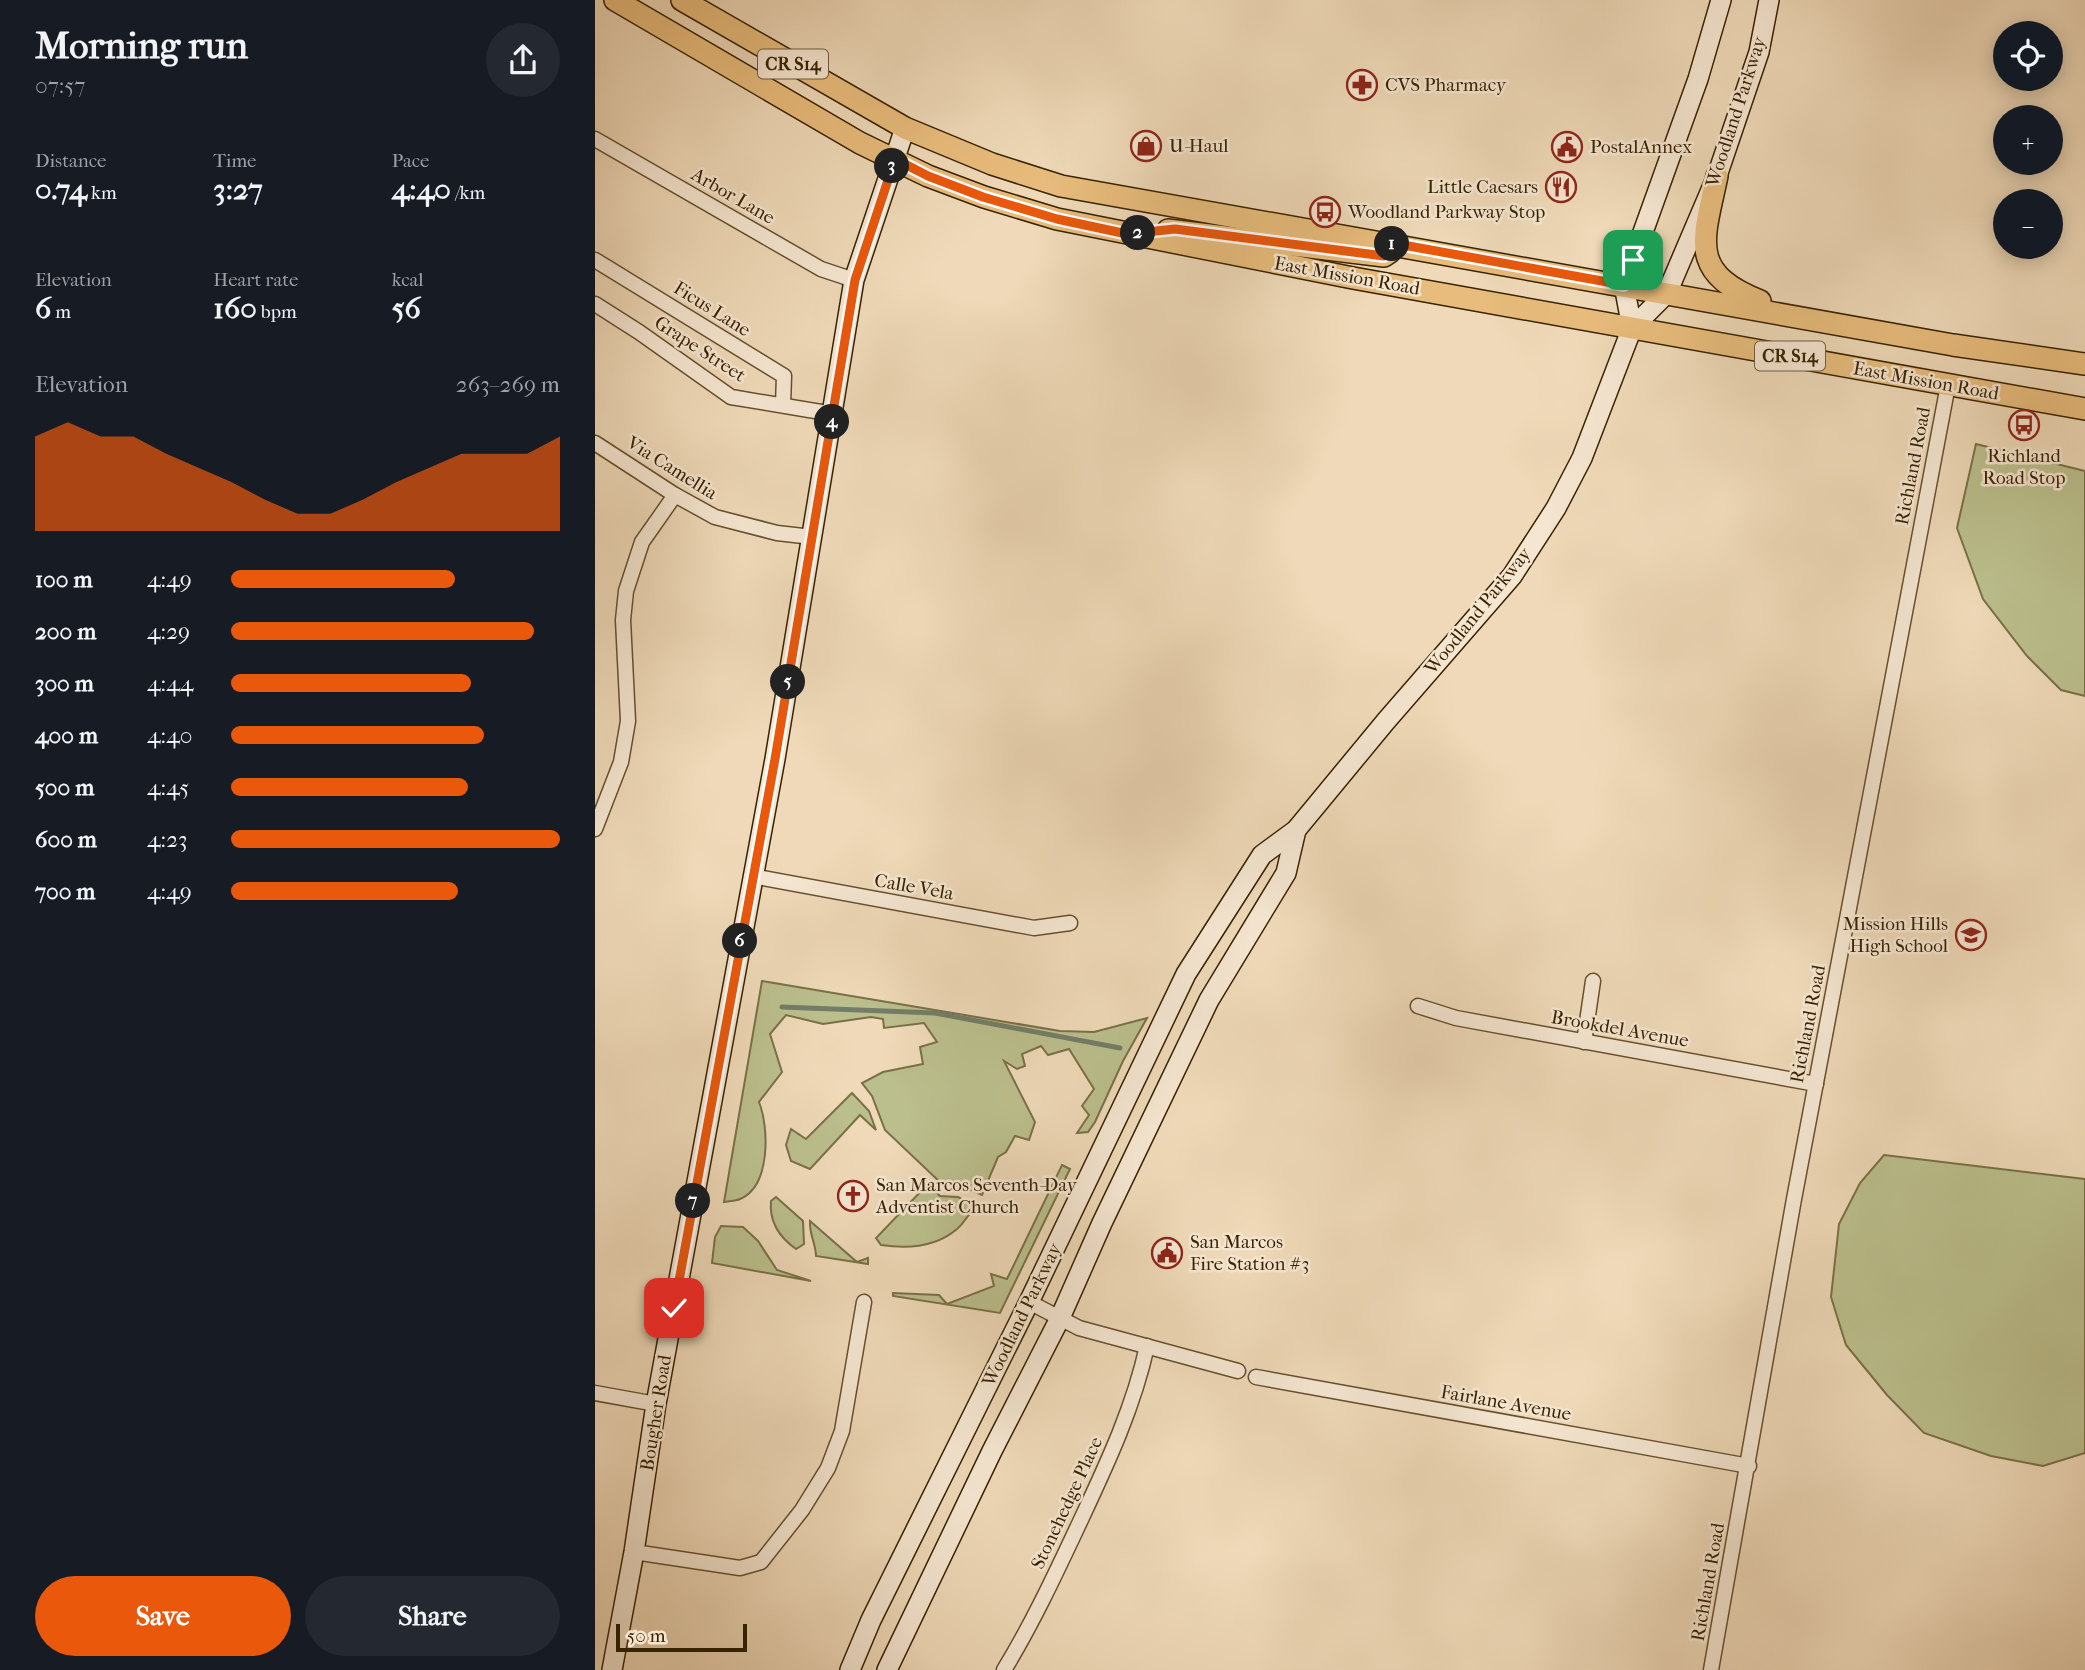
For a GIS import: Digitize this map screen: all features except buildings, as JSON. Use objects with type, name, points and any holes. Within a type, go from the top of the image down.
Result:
[{"type":"main road","name":"East Mission Road","points":[[614,0],[860,142],[928,176],[983,197],[1057,219],[1353,278],[2085,409]]},
{"type":"main road","name":"East Mission Road","points":[[682,0],[905,128],[992,164],[1061,186],[1668,292],[1953,345],[2085,364]]},
{"type":"main road","points":[[1632,328],[1624,285],[1698,79],[1721,0]]},
{"type":"main road","name":"Woodland Parkway","points":[[850,1670],[936,1487],[1029,1302],[1187,974],[1262,855],[1296,830],[1512,576],[1556,508],[1582,457],[1632,328],[1668,292],[1717,176],[1759,52],[1769,0]]},
{"type":"main road","name":"Bougher Road","points":[[612,1670],[634,1552],[656,1404],[775,759],[855,280],[905,128]]},
{"type":"main road","points":[[1717,176],[1704,240],[1713,270],[1725,283],[1741,293],[1801,317]]},
{"type":"main road","points":[[1127,234],[1175,229],[1384,256],[1390,252],[1392,243]]},
{"type":"main road","name":"Woodland Parkway","points":[[887,1670],[992,1451],[1060,1318],[1102,1223],[1209,1000],[1286,873],[1296,830]]},
{"type":"street","name":"Arbor Lane","points":[[595,139],[821,269],[855,280]]},
{"type":"street","name":"Ficus Lane","points":[[595,260],[784,376],[783,405]]},
{"type":"street","name":"Grape Street","points":[[595,304],[731,397],[833,414]]},
{"type":"street","name":"Richland Road","points":[[1711,1670],[1816,1084],[1948,385]]},
{"type":"street","name":"Via Camellia","points":[[595,443],[675,495],[715,517],[777,533],[812,537]]},
{"type":"street","points":[[595,829],[621,762],[628,721],[623,620],[626,591],[642,542],[675,495]]},
{"type":"street","name":"Calle Vela","points":[[752,876],[1034,928],[1070,923]]},
{"type":"street","points":[[1584,1042],[1593,981]]},
{"type":"street","name":"Brookdel Avenue","points":[[1418,1006],[1456,1018],[1816,1084]]},
{"type":"street","points":[[634,1552],[740,1568],[761,1562],[802,1510],[828,1468],[842,1431],[864,1301]]},
{"type":"street","points":[[1029,1302],[1079,1328],[1238,1371]]},
{"type":"street","name":"Stonehedge Place","points":[[1004,1670],[1030,1627],[1119,1439],[1142,1370],[1147,1346]]},
{"type":"street","name":"Fairlane Avenue","points":[[1256,1377],[1749,1466]]},
{"type":"street","points":[[595,1393],[656,1404]]},
{"type":"green space","points":[[1976,444],[2085,471],[2085,696],[2061,690],[2027,656],[1983,599],[1957,528]]},
{"type":"green space","points":[[762,981],[1060,1031],[1094,1032],[1147,1018],[1088,1132],[1077,1133],[1089,1115],[1082,1106],[1094,1089],[1069,1049],[1048,1055],[1041,1046],[1022,1054],[1025,1066],[1017,1069],[1004,1061],[1035,1122],[1029,1140],[1015,1136],[1006,1152],[998,1157],[982,1195],[959,1185],[942,1184],[885,1130],[872,1096],[862,1083],[883,1072],[923,1064],[920,1047],[937,1042],[924,1023],[884,1028],[883,1019],[871,1017],[823,1024],[786,1015],[770,1034],[782,1072],[759,1102],[766,1140],[762,1169],[750,1192],[738,1200],[724,1202]]},
{"type":"green space","points":[[852,1093],[869,1111],[876,1130],[860,1115],[810,1169],[791,1161],[786,1145],[791,1129],[806,1139]]},
{"type":"green space","points":[[1884,1155],[2085,1179],[2085,1453],[2043,1466],[1991,1456],[1924,1433],[1887,1395],[1846,1345],[1831,1297],[1839,1224],[1860,1183]]},
{"type":"green space","points":[[1062,1165],[1070,1169],[1000,1313],[893,1296],[893,1293],[939,1295],[947,1304],[994,1286],[991,1274],[1007,1279]]},
{"type":"green space","points":[[928,1184],[940,1196],[958,1197],[975,1206],[960,1227],[940,1240],[901,1247],[881,1245],[876,1238]]},
{"type":"green space","points":[[776,1197],[803,1221],[804,1244],[796,1249],[780,1234],[774,1222],[771,1201]]},
{"type":"green space","points":[[810,1221],[857,1262],[868,1258],[868,1264],[816,1256]]},
{"type":"green space","points":[[721,1226],[743,1227],[758,1241],[777,1270],[811,1281],[712,1263],[715,1237]]},
{"type":"waterway","points":[[782,1007],[935,1013],[1120,1048]]},
{"type":"place","name":"CVS Pharmacy","points":[[1362,85]]},
{"type":"place","name":"U-Haul","points":[[1146,146]]},
{"type":"place","name":"PostalAnnex","points":[[1567,147]]},
{"type":"place","name":"Little Caesars","points":[[1561,187]]},
{"type":"place","name":"Woodland Parkway Stop","points":[[1325,212]]},
{"type":"place","name":"Richland Road Stop","points":[[2024,425]]},
{"type":"place","name":"Mission Hills High School","points":[[1971,935]]},
{"type":"place","name":"San Marcos Seventh-Day Adventist Church","points":[[853,1196]]},
{"type":"place","name":"San Marcos Fire Station #3","points":[[1167,1253]]},
{"type":"route","points":[[674,1308],[775,759],[855,280],[895,159],[928,176],[983,197],[1057,219],[1127,234],[1175,229],[1384,256],[1390,252],[1392,243],[1624,285],[1633,260]]}]
